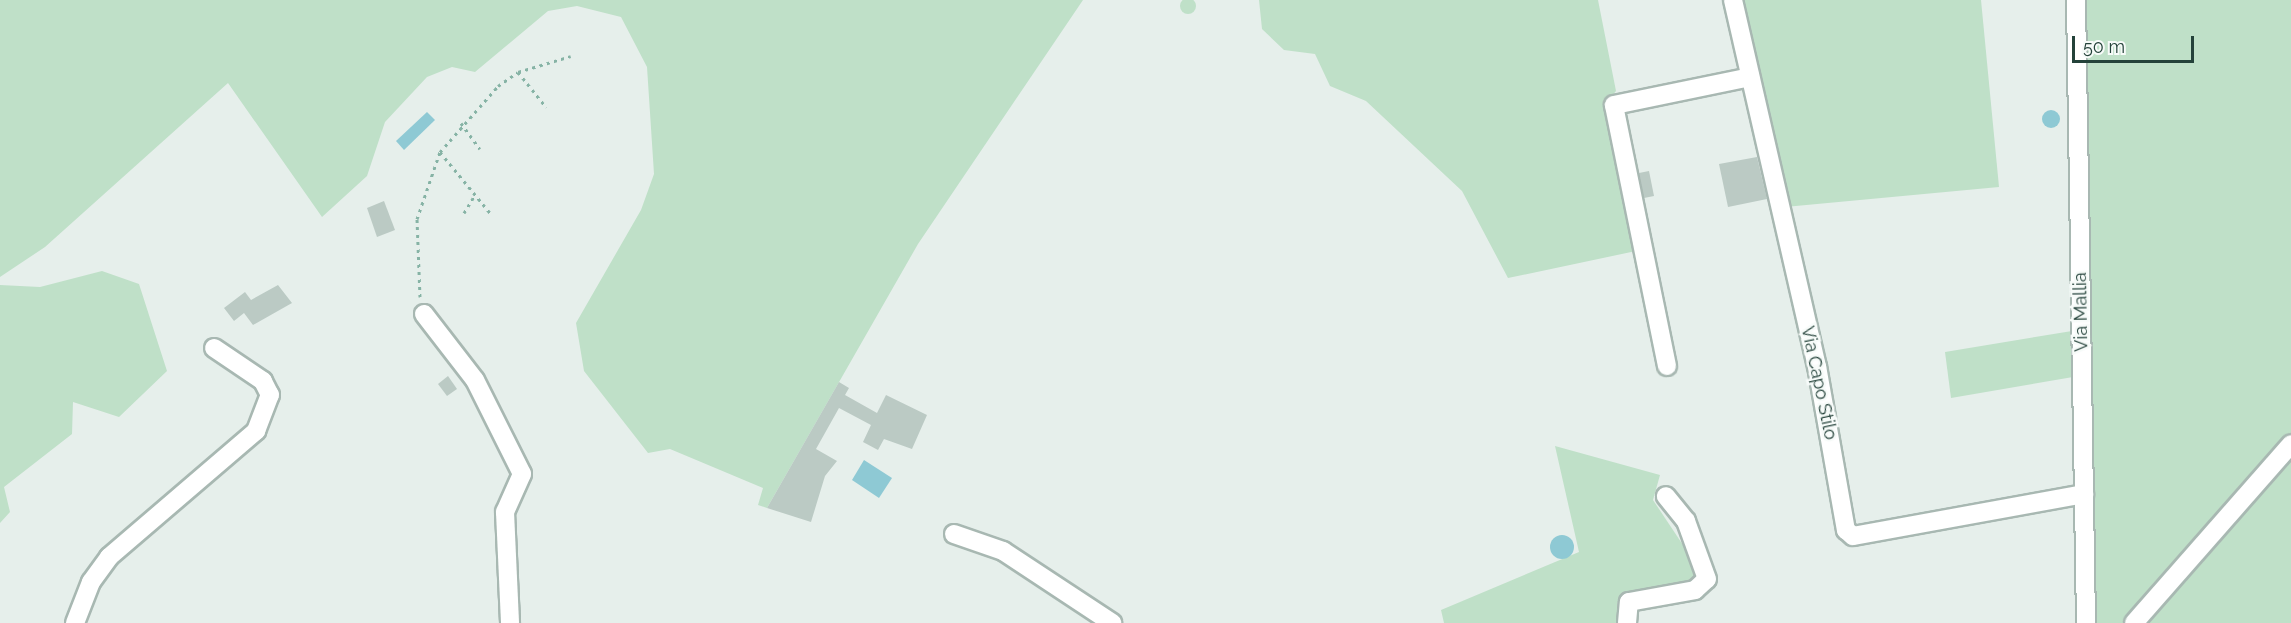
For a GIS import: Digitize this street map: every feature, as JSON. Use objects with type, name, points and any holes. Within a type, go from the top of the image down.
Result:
[{"type":"street","name":"Via Capo Stilo","points":[[1733,0],[1817,366],[1846,530],[1853,536],[2084,494]]},
{"type":"street","name":"Via Mallia","points":[[2076,0],[2086,623]]},
{"type":"street","points":[[1667,366],[1614,105],[1750,77]]},
{"type":"street","points":[[424,314],[475,380],[522,474],[505,512],[510,623]]},
{"type":"street","points":[[75,623],[92,582],[109,557],[256,431],[270,395],[263,381],[214,348]]},
{"type":"street","points":[[2134,623],[2291,444]]},
{"type":"street","points":[[1627,623],[1629,602],[1695,590],[1707,579],[1686,521],[1666,496]]},
{"type":"street","points":[[954,534],[1003,551],[1112,623]]},
{"type":"path","points":[[424,314],[417,219],[440,152],[461,123],[518,72],[571,56]]},
{"type":"path","points":[[518,72],[546,107]]},
{"type":"path","points":[[461,123],[480,149]]},
{"type":"path","points":[[440,152],[491,214]]},
{"type":"path","points":[[464,213],[475,195]]},
{"type":"green space","points":[[1188,-2],[1194,0],[1196,6],[1194,12],[1188,14],[1182,12],[1180,6],[1182,0]]},
{"type":"green space","points":[[0,0],[1083,0],[918,244],[767,508],[758,505],[763,488],[670,449],[648,453],[584,371],[576,323],[641,210],[654,174],[647,67],[621,17],[577,6],[548,11],[475,72],[452,67],[427,77],[385,122],[367,176],[322,217],[228,83],[45,247],[0,277]]},
{"type":"green space","points":[[1259,0],[1598,0],[1616,91],[1605,104],[1636,251],[1508,278],[1462,191],[1366,101],[1330,86],[1315,54],[1284,50],[1262,29]]},
{"type":"green space","points":[[1738,0],[1981,0],[1999,187],[1785,207]]},
{"type":"green space","points":[[2083,0],[2291,0],[2291,437],[2129,623],[2092,623]]},
{"type":"green space","points":[[102,271],[139,284],[167,371],[119,417],[73,402],[72,434],[4,487],[10,512],[0,523],[0,285],[40,287]]},
{"type":"green space","points":[[2072,331],[2073,377],[1951,398],[1945,352]]},
{"type":"green space","points":[[1555,446],[1660,475],[1653,500],[1699,569],[1690,584],[1621,595],[1617,604],[1620,623],[1444,623],[1441,610],[1579,552]]},
{"type":"green space","points":[[2291,451],[2291,623],[2140,623]]},
{"type":"water","points":[[2051,110],[2057,113],[2060,119],[2057,125],[2051,128],[2045,125],[2042,119],[2045,113]]},
{"type":"water","points":[[427,112],[435,120],[404,150],[396,141]]},
{"type":"water","points":[[864,460],[892,478],[879,498],[852,480]]},
{"type":"water","points":[[1562,535],[1567,536],[1573,542],[1573,552],[1567,558],[1562,559],[1557,558],[1551,552],[1550,547],[1551,542],[1557,536]]},
{"type":"building","points":[[1757,157],[1767,199],[1728,207],[1719,164]]},
{"type":"building","points":[[1649,171],[1654,196],[1644,198],[1639,173]]},
{"type":"building","points":[[384,201],[395,230],[377,237],[367,208]]},
{"type":"building","points":[[278,285],[292,303],[253,325],[244,313],[234,321],[224,308],[245,292],[251,300]]},
{"type":"building","points":[[448,376],[457,389],[447,396],[438,384]]},
{"type":"building","points":[[839,382],[849,388],[845,395],[877,413],[886,395],[927,415],[912,449],[884,439],[878,450],[863,442],[871,425],[839,408],[816,449],[837,461],[825,476],[811,522],[767,508]]}]
